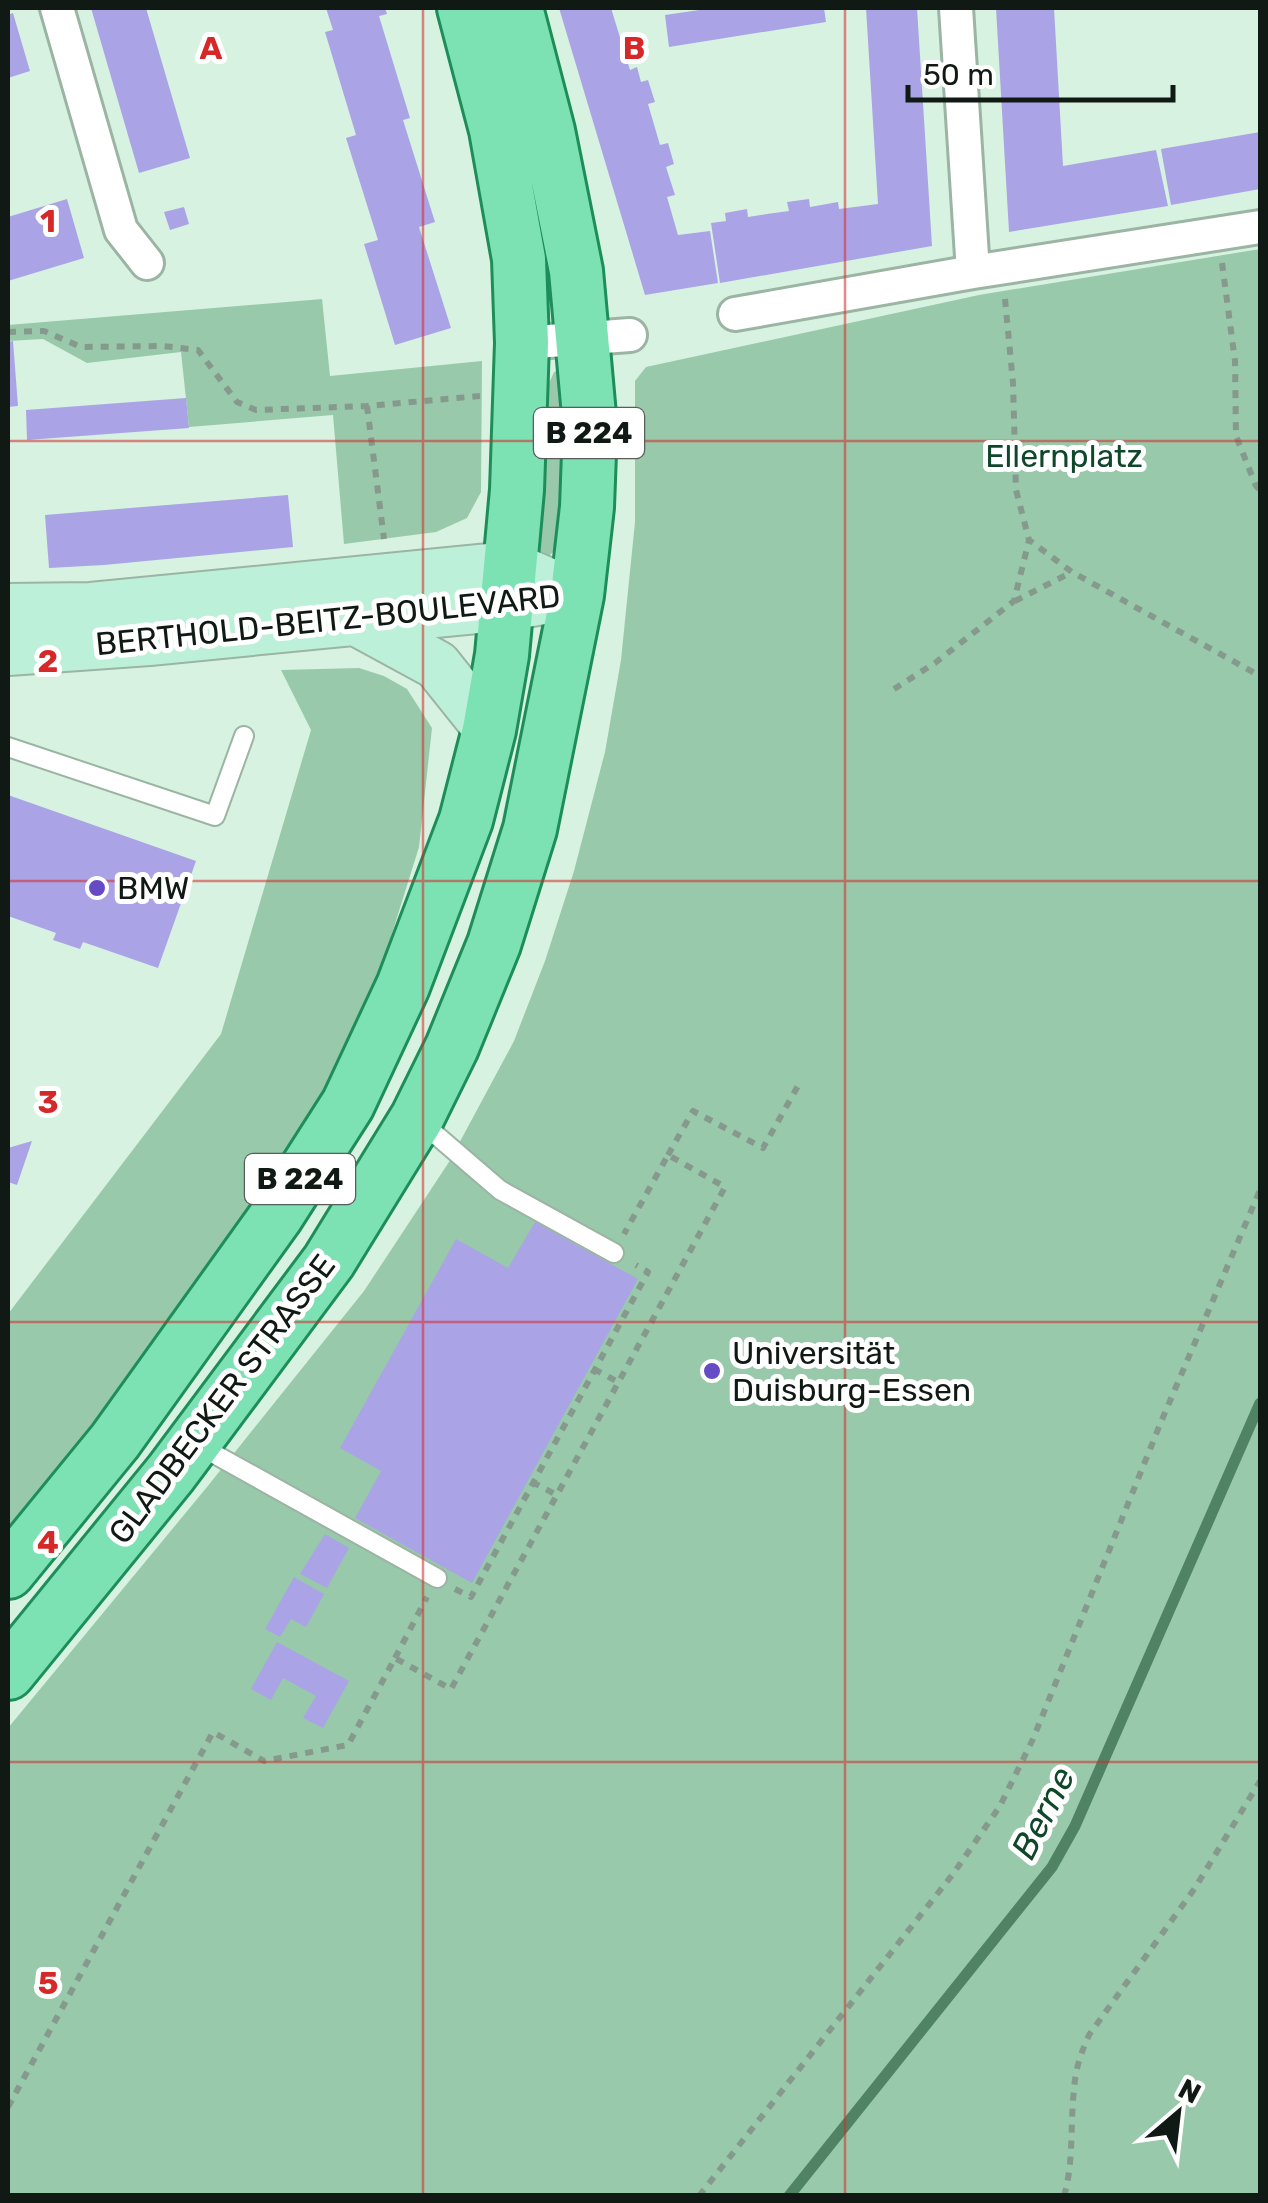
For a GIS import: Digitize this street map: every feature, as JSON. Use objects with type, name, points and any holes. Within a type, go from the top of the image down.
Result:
[{"type":"main road","name":"GLADBECKER STRASSE","points":[[8,1572],[115,1441],[277,1215],[348,1104],[403,986],[466,820],[489,730],[502,655],[515,510],[522,343],[519,259],[496,130],[464,8]]},
{"type":"main road","name":"GLADBECKER STRASSE","points":[[8,1673],[194,1442],[329,1261],[417,1118],[452,1047],[494,944],[530,830],[576,595],[587,507],[590,426],[606,337],[573,254],[548,131],[516,8]]},
{"type":"main road","name":"BERTHOLD-BEITZ-BOULEVARD","points":[[447,571],[495,536],[515,510]]},
{"type":"main road","name":"BERTHOLD-BEITZ-BOULEVARD","points":[[8,608],[92,607],[447,571],[508,586],[576,595]]},
{"type":"main road","name":"BERTHOLD-BEITZ-BOULEVARD","points":[[8,651],[149,642],[356,621],[508,586]]},
{"type":"main road","points":[[356,621],[437,665],[489,730]]},
{"type":"street","points":[[57,8],[122,230],[147,263]]},
{"type":"street","points":[[956,8],[973,272]]},
{"type":"street","points":[[735,314],[1260,228]]},
{"type":"street","points":[[522,343],[606,337]]},
{"type":"lane","points":[[8,747],[215,816],[244,736]]},
{"type":"lane","points":[[417,1118],[500,1190],[614,1253]]},
{"type":"lane","points":[[194,1442],[437,1578]]},
{"type":"path","points":[[1222,256],[1235,361],[1236,436],[1260,490]]},
{"type":"path","points":[[1005,293],[1016,490],[1029,540],[1014,602]]},
{"type":"path","points":[[8,332],[44,331],[81,347],[163,346],[198,350],[237,402],[256,410],[466,398]]},
{"type":"path","points":[[367,406],[385,546]]},
{"type":"path","points":[[1029,540],[1072,572],[1260,676]]},
{"type":"path","points":[[894,690],[1014,602],[1072,572]]},
{"type":"path","points":[[8,2107],[214,1732],[264,1761],[348,1745],[437,1578],[471,1597],[648,1272],[614,1253],[693,1111],[763,1148],[799,1084]]},
{"type":"path","points":[[394,1658],[452,1690],[724,1187],[668,1155]]},
{"type":"path","points":[[699,2196],[953,1874],[1000,1806],[1033,1739],[1260,1190]]},
{"type":"path","points":[[594,1370],[618,1382]]},
{"type":"path","points":[[532,1482],[557,1495]]},
{"type":"path","points":[[1064,2196],[1070,2177],[1074,2086],[1089,2035],[1195,1888],[1260,1780]]},
{"type":"green space","name":"Universität Duisburg-Essen","points":[[1260,249],[1260,2195],[8,2196],[8,1728],[364,1291],[449,1162],[514,1041],[574,871],[605,752],[621,660],[635,522],[635,381],[646,367],[979,295]]},
{"type":"green space","points":[[322,299],[330,376],[482,361],[481,492],[467,518],[436,532],[344,544],[333,415],[189,427],[181,352],[87,363],[43,339],[8,341],[8,325]]},
{"type":"green space","points":[[565,367],[561,545],[533,570],[539,406],[554,372]]},
{"type":"green space","points":[[359,668],[407,689],[432,728],[419,847],[336,1100],[8,1562],[8,1314],[221,1034],[311,730],[281,670]]},
{"type":"building","points":[[91,8],[146,8],[190,158],[139,173]]},
{"type":"building","points":[[326,8],[385,8],[387,14],[379,16],[410,118],[403,120],[435,222],[419,227],[451,328],[395,345],[364,244],[378,240],[346,138],[356,135],[325,32],[333,30]]},
{"type":"building","points":[[559,8],[611,8],[630,70],[637,67],[641,82],[648,80],[655,102],[648,104],[660,145],[668,143],[674,164],[666,167],[675,195],[667,197],[678,235],[710,231],[718,283],[645,295]]},
{"type":"building","points":[[713,8],[824,8],[826,22],[669,47],[665,15]]},
{"type":"building","points":[[866,8],[917,8],[932,246],[720,283],[711,223],[726,221],[725,213],[747,209],[748,217],[789,211],[787,202],[809,199],[810,207],[838,202],[839,209],[878,204]]},
{"type":"building","points":[[996,8],[1054,8],[1063,166],[1156,150],[1168,206],[1009,232]]},
{"type":"building","points":[[13,13],[30,71],[8,78],[8,15]]},
{"type":"building","points":[[1260,132],[1260,189],[1171,205],[1161,149]]},
{"type":"building","points":[[67,199],[84,258],[8,281],[8,217]]},
{"type":"building","points":[[184,207],[189,224],[170,230],[164,212]]},
{"type":"building","points":[[13,341],[18,406],[8,407],[8,342]]},
{"type":"building","points":[[186,398],[189,428],[27,440],[26,410]]},
{"type":"building","points":[[288,495],[293,547],[49,568],[45,515]]},
{"type":"building","name":"BMW","points":[[8,795],[196,861],[158,968],[83,942],[80,949],[53,940],[56,933],[8,916]]},
{"type":"building","points":[[32,1141],[17,1185],[8,1182],[8,1148]]},
{"type":"building","points":[[535,1222],[638,1279],[472,1583],[355,1518],[381,1471],[340,1448],[456,1239],[508,1268]]},
{"type":"building","points":[[325,1534],[349,1548],[327,1588],[300,1574]]},
{"type":"building","points":[[294,1577],[324,1594],[306,1627],[291,1619],[280,1637],[265,1629]]},
{"type":"building","points":[[277,1642],[349,1681],[323,1728],[303,1718],[316,1696],[283,1678],[271,1700],[251,1689]]},
{"type":"waterway","name":"Berne","points":[[789,2196],[1052,1867],[1075,1826],[1260,1403]]},
{"type":"place","name":"BMW","points":[[97,888]]},
{"type":"place","name":"Universität Duisburg-Essen","points":[[712,1371]]},
{"type":"park label","name":"Ellernplatz","points":[[1064,456]]}]
